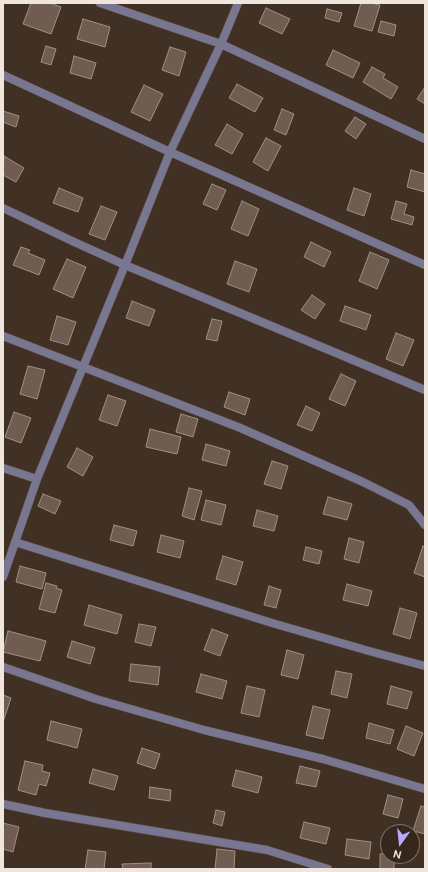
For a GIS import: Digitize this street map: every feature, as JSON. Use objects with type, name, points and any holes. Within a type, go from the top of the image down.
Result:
[{"type":"street","points":[[100,3],[221,44],[425,139]]},
{"type":"street","points":[[3,577],[37,479],[170,152],[221,44],[238,3]]},
{"type":"street","points":[[3,75],[170,152],[425,265]]},
{"type":"street","points":[[3,208],[72,241],[125,264],[425,390]]},
{"type":"street","points":[[3,336],[238,427],[363,482],[408,505],[425,525]]},
{"type":"street","points":[[3,468],[37,479]]},
{"type":"street","points":[[15,542],[272,623],[425,666]]},
{"type":"street","points":[[3,667],[96,699],[196,728],[323,759],[425,789]]},
{"type":"street","points":[[3,804],[45,813],[267,850],[328,869]]},
{"type":"building","points":[[31,3],[50,3],[61,7],[51,34],[23,24]]},
{"type":"building","points":[[361,3],[380,5],[372,31],[354,26]]},
{"type":"building","points":[[266,8],[290,19],[282,34],[259,23]]},
{"type":"building","points":[[327,9],[342,13],[339,22],[325,18]]},
{"type":"building","points":[[83,19],[110,27],[105,47],[77,39]]},
{"type":"building","points":[[381,21],[396,25],[394,36],[378,32]]},
{"type":"building","points":[[46,46],[56,49],[51,65],[41,62]]},
{"type":"building","points":[[170,47],[186,52],[179,76],[162,70]]},
{"type":"building","points":[[333,50],[360,63],[353,78],[326,65]]},
{"type":"building","points":[[74,56],[96,63],[91,79],[70,73]]},
{"type":"building","points":[[372,67],[385,74],[383,78],[398,87],[391,99],[363,82]]},
{"type":"building","points":[[237,84],[263,98],[255,112],[229,98]]},
{"type":"building","points":[[144,85],[163,94],[150,121],[131,112]]},
{"type":"building","points":[[425,87],[425,104],[417,99]]},
{"type":"building","points":[[282,109],[294,114],[286,135],[274,130]]},
{"type":"building","points":[[3,111],[19,116],[16,127],[3,122]]},
{"type":"building","points":[[355,117],[366,124],[356,139],[345,131]]},
{"type":"building","points":[[227,124],[243,134],[232,154],[215,145]]},
{"type":"building","points":[[266,138],[281,146],[268,171],[253,162]]},
{"type":"building","points":[[4,156],[24,168],[16,182],[3,175]]},
{"type":"building","points":[[411,170],[425,174],[425,192],[407,187]]},
{"type":"building","points":[[212,184],[226,190],[217,210],[203,204]]},
{"type":"building","points":[[59,188],[83,198],[78,212],[53,203]]},
{"type":"building","points":[[354,188],[371,194],[364,216],[347,210]]},
{"type":"building","points":[[242,201],[259,209],[248,236],[231,229]]},
{"type":"building","points":[[396,201],[407,204],[404,214],[414,217],[412,225],[391,219]]},
{"type":"building","points":[[101,206],[117,212],[105,240],[89,234]]},
{"type":"building","points":[[311,242],[331,252],[324,267],[304,257]]},
{"type":"building","points":[[21,247],[30,250],[28,253],[45,260],[39,275],[13,265]]},
{"type":"building","points":[[370,252],[389,260],[377,289],[359,281]]},
{"type":"building","points":[[67,259],[86,267],[73,298],[53,289]]},
{"type":"building","points":[[235,261],[257,269],[249,292],[227,284]]},
{"type":"building","points":[[312,295],[325,304],[315,319],[301,310]]},
{"type":"building","points":[[132,301],[155,310],[149,326],[126,318]]},
{"type":"building","points":[[345,306],[371,315],[366,330],[340,321]]},
{"type":"building","points":[[57,316],[76,322],[68,345],[50,340]]},
{"type":"building","points":[[212,319],[222,321],[217,341],[206,339]]},
{"type":"building","points":[[396,333],[414,340],[403,366],[386,359]]},
{"type":"building","points":[[28,366],[45,370],[37,399],[20,394]]},
{"type":"building","points":[[341,374],[356,381],[345,406],[329,399]]},
{"type":"building","points":[[229,392],[250,399],[245,415],[224,407]]},
{"type":"building","points":[[108,395],[126,401],[117,426],[99,420]]},
{"type":"building","points":[[306,406],[320,413],[312,431],[297,425]]},
{"type":"building","points":[[14,412],[31,418],[21,443],[5,437]]},
{"type":"building","points":[[181,414],[198,419],[193,437],[176,432]]},
{"type":"building","points":[[150,429],[181,437],[177,454],[146,447]]},
{"type":"building","points":[[206,444],[230,451],[226,466],[202,460]]},
{"type":"building","points":[[77,448],[93,457],[83,476],[67,467]]},
{"type":"building","points":[[272,461],[288,466],[281,489],[264,484]]},
{"type":"building","points":[[189,488],[202,491],[194,520],[182,516]]},
{"type":"building","points":[[43,494],[61,501],[55,514],[38,506]]},
{"type":"building","points":[[328,497],[352,504],[347,520],[323,514]]},
{"type":"building","points":[[206,500],[226,505],[221,525],[201,520]]},
{"type":"building","points":[[257,510],[278,516],[274,531],[253,526]]},
{"type":"building","points":[[114,525],[137,531],[133,546],[110,540]]},
{"type":"building","points":[[161,535],[184,541],[180,558],[157,552]]},
{"type":"building","points":[[349,538],[364,542],[359,563],[344,559]]},
{"type":"building","points":[[423,546],[425,547],[425,577],[414,573]]},
{"type":"building","points":[[306,547],[322,551],[319,564],[303,560]]},
{"type":"building","points":[[223,556],[243,562],[236,585],[216,579]]},
{"type":"building","points":[[20,566],[46,573],[42,589],[16,582]]},
{"type":"building","points":[[46,583],[57,586],[56,588],[62,590],[55,613],[39,609]]},
{"type":"building","points":[[347,584],[372,591],[368,606],[343,600]]},
{"type":"building","points":[[269,586],[281,590],[276,608],[264,605]]},
{"type":"building","points":[[89,605],[122,615],[117,634],[84,625]]},
{"type":"building","points":[[400,608],[417,613],[410,639],[393,634]]},
{"type":"building","points":[[139,624],[156,627],[151,646],[135,642]]},
{"type":"building","points":[[212,629],[228,635],[220,656],[204,650]]},
{"type":"building","points":[[8,631],[46,641],[40,661],[3,652]]},
{"type":"building","points":[[72,641],[95,648],[90,664],[67,657]]},
{"type":"building","points":[[287,650],[304,655],[298,679],[281,675]]},
{"type":"building","points":[[131,664],[160,667],[158,685],[129,681]]},
{"type":"building","points":[[336,671],[352,674],[347,698],[331,694]]},
{"type":"building","points":[[201,674],[227,681],[222,699],[196,692]]},
{"type":"building","points":[[247,686],[265,690],[259,717],[241,713]]},
{"type":"building","points":[[391,686],[412,692],[407,709],[387,704]]},
{"type":"building","points":[[3,695],[11,698],[3,722]]},
{"type":"building","points":[[313,706],[330,710],[323,739],[306,735]]},
{"type":"building","points":[[51,721],[82,729],[77,748],[47,740]]},
{"type":"building","points":[[369,723],[394,730],[390,744],[366,738]]},
{"type":"building","points":[[406,726],[423,733],[414,756],[397,749]]},
{"type":"building","points":[[142,748],[160,754],[155,769],[137,763]]},
{"type":"building","points":[[25,761],[43,765],[42,771],[50,773],[46,786],[39,784],[36,795],[18,790]]},
{"type":"building","points":[[300,766],[320,771],[316,787],[296,783]]},
{"type":"building","points":[[93,769],[118,776],[114,790],[89,783]]},
{"type":"building","points":[[236,770],[262,777],[258,793],[232,786]]},
{"type":"building","points":[[150,787],[171,790],[170,801],[149,798]]},
{"type":"building","points":[[388,795],[403,799],[398,818],[383,814]]},
{"type":"building","points":[[421,806],[425,807],[425,834],[420,833],[420,824],[415,824]]},
{"type":"building","points":[[216,810],[225,812],[222,826],[213,823]]},
{"type":"building","points":[[304,822],[330,828],[326,844],[300,838]]},
{"type":"building","points":[[3,823],[19,827],[13,852],[3,849]]},
{"type":"building","points":[[347,839],[371,842],[369,859],[345,855]]},
{"type":"building","points":[[217,849],[235,851],[234,869],[215,869]]},
{"type":"building","points":[[88,850],[106,852],[104,869],[85,869]]},
{"type":"building","points":[[151,863],[151,869],[123,869],[122,864]]},
{"type":"building","points":[[380,864],[394,864],[394,869],[380,869]]}]
